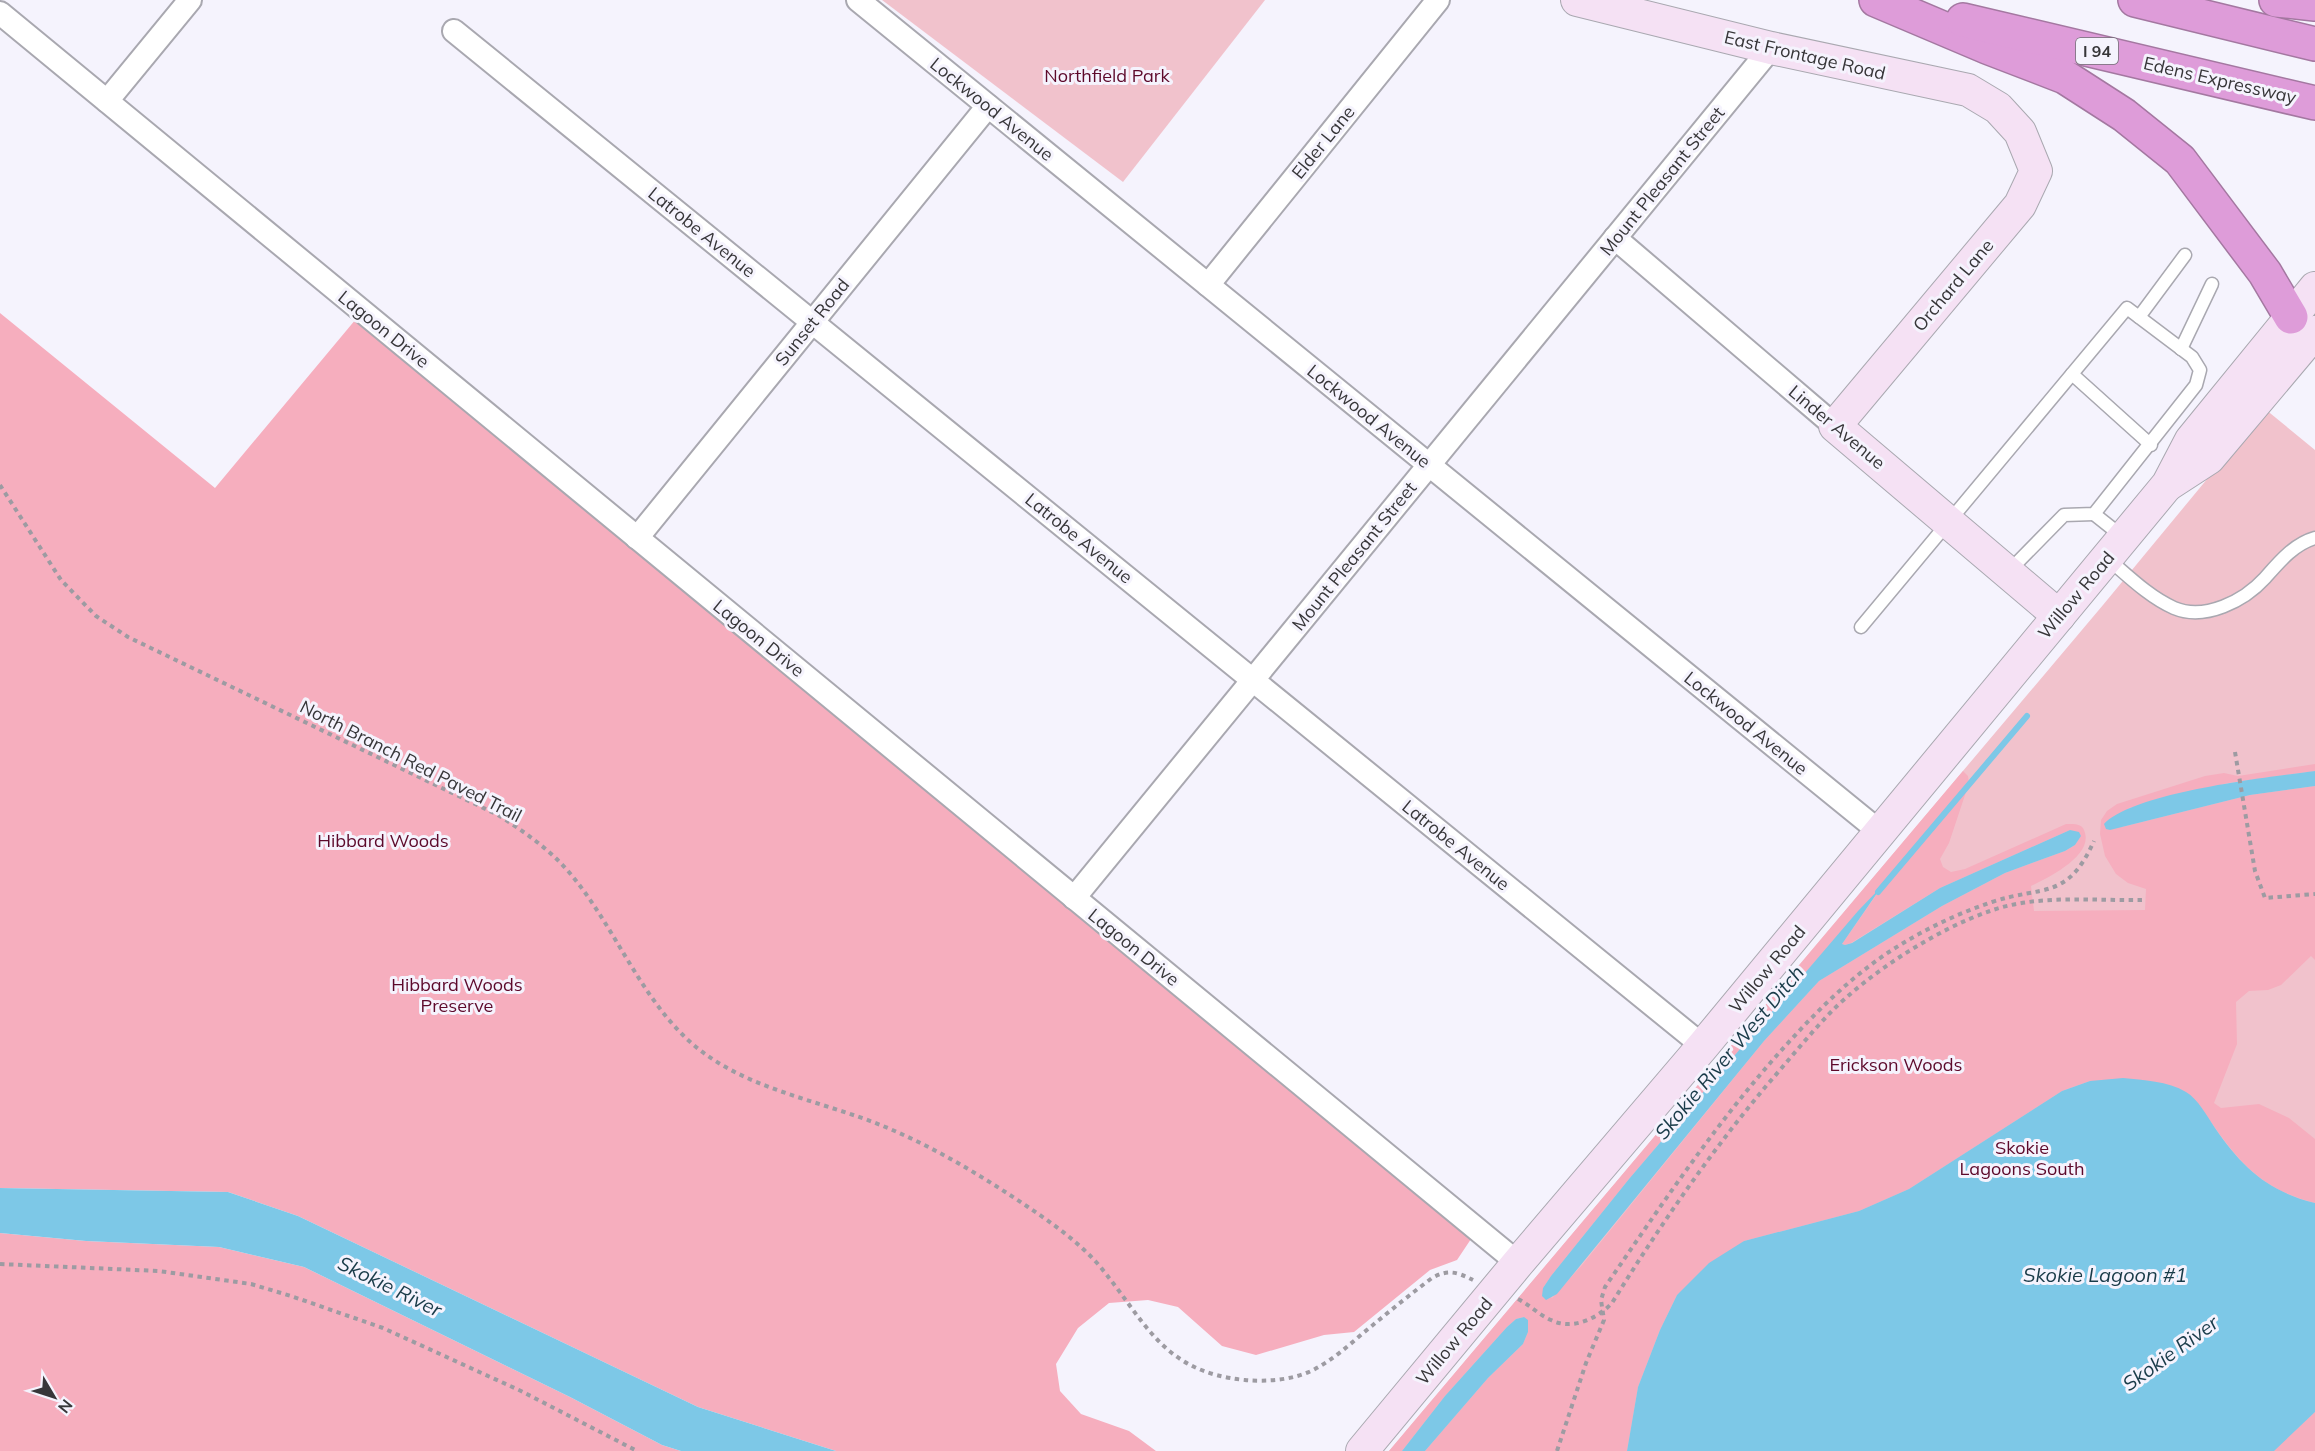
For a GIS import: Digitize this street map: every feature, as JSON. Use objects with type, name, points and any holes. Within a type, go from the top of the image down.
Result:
[{"type":"highway","name":"Edens Expressway","points":[[1878,0],[2315,103]]},
{"type":"highway","points":[[1878,0],[1987,47],[2065,77],[2124,115],[2180,160],[2303,325]]},
{"type":"highway","points":[[2134,0],[2315,44]]},
{"type":"highway","points":[[2276,0],[2315,4]]},
{"type":"main road","name":"East Frontage Road","points":[[1577,0],[1771,48],[1968,90],[1998,108],[2020,132]]},
{"type":"main road","name":"Orchard Lane","points":[[1835,426],[2020,205],[2036,171],[2020,132]]},
{"type":"main road","name":"Willow Road","points":[[1362,1451],[1518,1263],[1704,1046],[2168,484],[2191,440],[2303,325],[2315,288]]},
{"type":"main road","name":"Linder Avenue","points":[[1835,426],[2059,616]]},
{"type":"street","points":[[107,101],[190,0]]},
{"type":"street","name":"Lockwood Avenue","points":[[858,0],[1880,832]]},
{"type":"street","name":"Elder Lane","points":[[1208,285],[1438,0]]},
{"type":"street","name":"Lagoon Drive","points":[[0,13],[1518,1263]]},
{"type":"street","name":"Latrobe Avenue","points":[[454,31],[1704,1046]]},
{"type":"street","name":"Mount Pleasant Street","points":[[1074,898],[1771,48]]},
{"type":"street","name":"Sunset Road","points":[[637,537],[988,106]]},
{"type":"street","name":"Linder Avenue","points":[[1615,238],[1835,426]]},
{"type":"lane","points":[[2139,317],[2185,255]]},
{"type":"lane","points":[[2181,348],[2212,284]]},
{"type":"lane","points":[[1861,627],[2127,308],[2192,357],[2200,370],[2196,385],[2151,445],[2094,514],[2064,515],[2008,572]]},
{"type":"lane","points":[[2072,374],[2151,445]]},
{"type":"lane","points":[[2094,514],[2115,548],[2149,592],[2173,608],[2191,611],[2210,610],[2228,605],[2248,594],[2293,550],[2315,538]]},
{"type":"path","name":"North Branch Red Paved Trail","points":[[0,485],[61,580],[96,616],[128,637],[498,815],[520,829],[541,845],[568,872],[602,919],[658,1005],[705,1055],[743,1077],[884,1126],[936,1151],[1028,1207],[1083,1249],[1098,1264],[1155,1339],[1183,1361],[1210,1374],[1226,1377],[1258,1380],[1291,1377],[1313,1371],[1423,1284],[1441,1273],[1455,1271],[1480,1284]]},
{"type":"path","points":[[2235,753],[2255,872],[2265,898],[2315,894]]},
{"type":"path","points":[[1557,1451],[1586,1364],[1604,1320],[1601,1300],[1605,1287],[1669,1193],[1755,1081],[1807,1021],[1889,952],[1929,929],[1994,901],[2045,891],[2062,883],[2085,860],[2094,841]]},
{"type":"path","points":[[1522,1301],[1553,1322],[1565,1325],[1582,1322],[1604,1312],[1695,1176],[1830,1012],[1869,980],[1913,950],[1953,927],[1990,911],[2017,904],[2050,901],[2143,900]]},
{"type":"path","points":[[0,1264],[159,1271],[251,1284],[383,1328],[521,1391],[637,1451]]},
{"type":"green space","name":"Northfield Park","points":[[882,0],[1265,0],[1123,182]]},
{"type":"green space","name":"Hibbard Woods","points":[[0,313],[215,488],[356,319],[1456,1224],[1471,1239],[1457,1260],[1430,1270],[1354,1332],[1324,1335],[1256,1355],[1222,1346],[1178,1307],[1148,1300],[1109,1303],[1078,1328],[1056,1364],[1060,1391],[1081,1414],[1129,1431],[1156,1451],[836,1451],[698,1407],[298,1216],[228,1192],[0,1188]]},
{"type":"green space","name":"Skokie Lagoons South","points":[[2265,409],[2315,450],[2315,1451],[1389,1451],[2103,605]]},
{"type":"green space","name":"Erickson Woods","points":[[2315,764],[2315,771],[2228,783],[2129,808],[2122,827],[2250,795],[2315,786],[2315,960],[2311,956],[2281,985],[2268,990],[2249,991],[2236,1002],[2237,1044],[2214,1103],[2221,1108],[2259,1104],[2289,1118],[2315,1139],[2315,1203],[2276,1188],[2247,1167],[2223,1139],[2200,1106],[2090,1081],[2062,1091],[1909,1189],[1859,1211],[1744,1241],[1677,1295],[1660,1330],[1638,1387],[1627,1451],[1425,1451],[1488,1378],[1523,1344],[1528,1332],[1524,1317],[1516,1319],[1507,1327],[1445,1396],[1402,1451],[1389,1451],[1963,771],[1968,776],[1969,783],[1949,843],[1940,859],[1943,867],[1951,872],[1965,869],[2066,824],[2078,825],[2084,830],[2085,842],[2075,858],[2048,878],[2031,886],[2034,911],[2145,910],[2146,889],[2128,883],[2116,874],[2105,856],[2100,834],[2101,820],[2107,811],[2117,804],[2205,776],[2224,773],[2238,776]],"holes":[[[2070,830],[2080,836],[2075,845],[2065,851],[2005,873],[1942,906],[1819,981],[1764,1041],[1582,1265],[1552,1298],[1543,1288],[1629,1179],[1813,964],[1879,891],[1842,944],[1851,943],[1940,888]]]},
{"type":"green space","points":[[0,1233],[86,1241],[219,1247],[304,1267],[570,1397],[662,1445],[681,1451],[0,1451]]},
{"type":"green space","points":[[2315,1412],[2315,1451],[2274,1451],[2278,1446]]},
{"type":"water","points":[[2315,771],[2315,786],[2250,795],[2110,830],[2106,829],[2104,824],[2120,813],[2143,803],[2172,795],[2236,782]]},
{"type":"water","points":[[2070,830],[2079,832],[2081,836],[2075,845],[2065,851],[2005,873],[1942,906],[1819,981],[1764,1041],[1557,1294],[1546,1300],[1542,1296],[1543,1288],[1551,1276],[1629,1179],[1858,911],[1882,886],[1842,944],[1852,943],[1940,888]]},
{"type":"water","name":"Skokie Lagoon #1","points":[[2123,1078],[2163,1083],[2186,1092],[2198,1103],[2235,1154],[2257,1176],[2283,1192],[2315,1203],[2315,1412],[2274,1451],[1627,1451],[1638,1387],[1660,1330],[1677,1295],[1709,1263],[1744,1241],[1859,1211],[1909,1189],[2062,1091],[2090,1081]]},
{"type":"water","name":"Skokie River","points":[[0,1188],[228,1192],[298,1216],[698,1407],[836,1451],[681,1451],[662,1445],[570,1397],[304,1267],[219,1247],[86,1241],[0,1233]]},
{"type":"water","points":[[1524,1317],[1528,1320],[1528,1332],[1523,1344],[1488,1378],[1425,1451],[1402,1451],[1445,1396],[1507,1327],[1516,1319]]},
{"type":"waterway","points":[[1878,892],[2027,716]]},
{"type":"park label","name":"Hibbard Woods Preserve","points":[[457,994]]},
{"type":"water label","name":"Skokie River West Ditch","points":[[1729,1052]]}]
